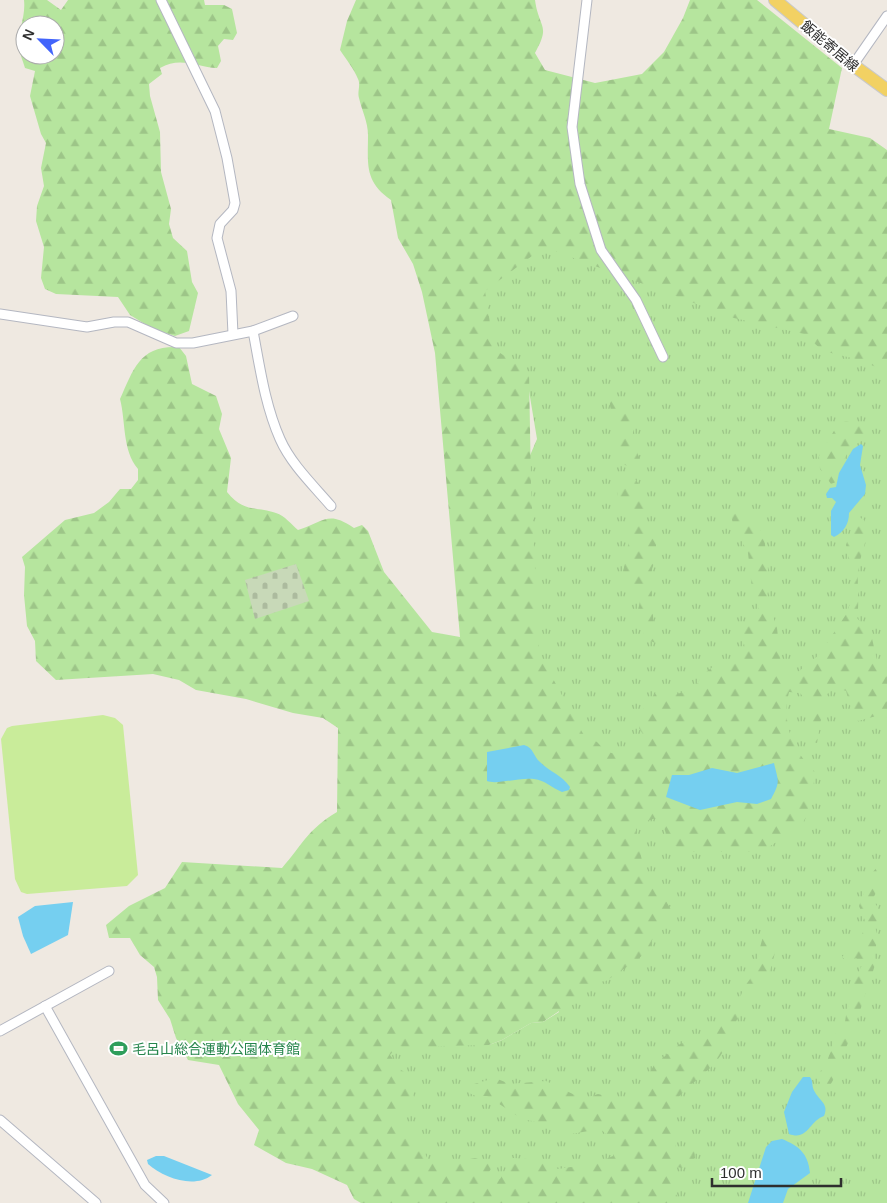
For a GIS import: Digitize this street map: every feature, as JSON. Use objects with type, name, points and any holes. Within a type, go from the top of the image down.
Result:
[{"type":"main road","name":"飯能寄居線","points":[[775,0],[853,65],[887,90]]},
{"type":"street","points":[[161,0],[215,111],[227,158],[235,203],[233,210],[220,224],[217,238],[231,291],[233,334]]},
{"type":"street","points":[[587,0],[572,127],[580,184],[601,250],[636,300],[663,358]]},
{"type":"street","points":[[853,65],[887,16]]},
{"type":"street","points":[[0,314],[79,326],[128,322],[176,343],[193,343],[233,334],[254,332],[293,316]]},
{"type":"street","points":[[254,332],[266,403],[280,440],[292,460],[331,506]]},
{"type":"street","points":[[0,1030],[110,971]]},
{"type":"street","points":[[45,1006],[145,1185],[164,1203]]},
{"type":"street","points":[[0,1120],[96,1203]]},
{"type":"green space","points":[[24,0],[47,0],[61,10],[68,0],[204,0],[205,5],[224,5],[232,9],[237,33],[233,40],[224,39],[218,46],[221,61],[217,68],[182,62],[175,63],[160,68],[162,74],[149,84],[150,96],[160,132],[161,172],[171,209],[169,224],[173,238],[187,251],[192,282],[198,293],[189,331],[175,336],[153,329],[130,315],[118,297],[56,294],[45,289],[41,278],[44,247],[36,221],[37,206],[44,186],[41,168],[46,143],[41,134],[30,96],[35,71],[25,68],[24,65],[65,65],[65,15],[23,15]]},
{"type":"green space","points":[[356,0],[535,0],[543,31],[540,44],[535,53],[545,70],[595,83],[642,74],[664,52],[683,18],[690,0],[757,0],[842,68],[829,129],[870,138],[887,150],[887,372],[860,360],[823,351],[804,334],[734,318],[544,247],[485,291],[494,349],[529,372],[531,485],[539,653],[564,699],[583,722],[580,727],[583,733],[597,742],[606,751],[619,754],[642,752],[644,736],[639,728],[639,714],[659,689],[672,695],[694,690],[702,675],[722,660],[739,662],[746,652],[743,638],[744,630],[761,616],[752,589],[748,553],[733,524],[730,511],[737,507],[751,514],[764,536],[769,578],[767,599],[777,628],[783,671],[793,676],[819,655],[847,613],[853,594],[850,562],[846,545],[856,515],[864,520],[866,527],[866,538],[858,573],[857,618],[871,634],[878,665],[887,672],[887,713],[858,721],[853,715],[846,691],[835,687],[825,696],[817,743],[809,740],[812,715],[808,704],[800,693],[789,692],[787,715],[791,736],[807,764],[815,772],[813,790],[806,817],[797,833],[778,841],[761,852],[687,852],[671,844],[659,817],[635,825],[642,861],[672,911],[664,927],[653,937],[650,948],[637,960],[606,981],[591,983],[574,1001],[543,1022],[531,1023],[502,1040],[489,1045],[442,1046],[417,1050],[398,1046],[390,1055],[400,1069],[411,1077],[414,1099],[397,1121],[411,1139],[420,1142],[428,1160],[440,1165],[475,1158],[494,1164],[489,1172],[495,1179],[500,1179],[512,1158],[542,1160],[558,1169],[597,1163],[613,1156],[613,1139],[600,1129],[571,1134],[557,1126],[522,1119],[487,1096],[476,1096],[469,1093],[468,1088],[474,1084],[495,1078],[510,1084],[546,1081],[583,1099],[598,1094],[624,1100],[635,1096],[647,1086],[649,1074],[654,1065],[680,1044],[700,1036],[734,1011],[745,986],[753,975],[765,928],[774,936],[776,941],[773,961],[766,980],[760,990],[743,1008],[728,1042],[715,1063],[682,1094],[670,1110],[669,1119],[676,1147],[681,1150],[688,1144],[694,1148],[695,1158],[682,1168],[672,1166],[670,1176],[672,1185],[682,1203],[361,1203],[354,1199],[347,1185],[312,1169],[286,1163],[254,1145],[259,1130],[238,1104],[219,1065],[188,1060],[176,1038],[170,1019],[158,1000],[157,977],[154,967],[140,955],[130,938],[109,938],[106,925],[129,906],[165,888],[182,862],[282,868],[312,831],[337,812],[338,728],[323,718],[293,713],[246,699],[196,690],[179,680],[153,674],[56,680],[36,661],[35,641],[27,626],[24,595],[25,567],[22,557],[65,520],[94,513],[109,502],[120,489],[131,489],[138,480],[138,469],[129,453],[127,445],[120,399],[135,368],[147,354],[166,347],[179,347],[186,356],[192,384],[216,396],[222,414],[219,429],[231,458],[227,492],[233,499],[250,508],[279,514],[298,530],[326,519],[338,520],[354,528],[362,525],[368,531],[384,572],[432,632],[460,637],[435,353],[422,292],[413,264],[398,238],[391,200],[376,186],[369,171],[368,130],[359,96],[359,81],[340,50],[347,21]]},
{"type":"green space","points":[[549,236],[826,341],[887,371],[887,1203],[477,1203],[316,1129],[365,1014],[489,1045],[502,1040],[531,1023],[543,1022],[559,1012],[559,754],[506,512],[537,439],[527,379],[475,382],[456,285]]},
{"type":"green space","points":[[615,396],[633,413],[633,441],[640,460],[637,466],[627,466],[620,462],[615,446],[619,431],[613,421],[609,400]]},
{"type":"green space","points":[[846,421],[861,425],[866,438],[854,446],[845,457],[839,469],[836,482],[831,484],[820,469],[819,456],[838,424]]},
{"type":"green space","points":[[623,476],[636,480],[645,494],[646,511],[641,519],[656,541],[656,557],[650,575],[655,643],[645,638],[638,616],[640,599],[626,587],[623,573],[632,523],[630,512],[618,501],[616,481]]},
{"type":"green space","points":[[296,564],[309,601],[255,619],[245,580]]},
{"type":"green space","points":[[103,715],[115,718],[123,725],[138,875],[127,886],[27,894],[21,892],[15,879],[1,739],[7,728],[12,726]]},
{"type":"green space","points":[[887,863],[887,873],[872,900],[877,906],[878,917],[875,927],[878,937],[875,965],[853,1032],[839,1063],[836,1075],[828,1089],[823,1088],[816,1076],[826,1065],[837,1030],[845,1022],[847,1009],[852,998],[852,987],[862,965],[856,958],[850,964],[842,957],[861,937],[866,923],[859,906],[871,874],[880,864]]},
{"type":"water","points":[[861,444],[863,446],[860,465],[866,485],[865,494],[849,513],[848,521],[841,533],[834,537],[831,535],[831,511],[836,502],[832,498],[827,498],[826,494],[830,488],[836,487],[839,473],[853,449]]},
{"type":"water","points":[[524,745],[532,750],[538,760],[567,783],[570,787],[569,790],[562,792],[542,781],[534,779],[487,781],[487,752]]},
{"type":"water","points":[[774,763],[777,778],[776,788],[771,799],[757,804],[737,802],[700,810],[666,797],[672,775],[689,775],[712,768],[737,773]]},
{"type":"water","points":[[73,902],[68,935],[31,954],[23,936],[18,917],[35,906]]},
{"type":"water","points":[[803,1077],[811,1078],[813,1088],[824,1105],[825,1112],[824,1116],[819,1118],[804,1133],[800,1135],[789,1134],[784,1112],[792,1092]]},
{"type":"water","points":[[782,1139],[802,1151],[807,1160],[810,1173],[788,1189],[783,1203],[748,1203],[766,1147],[772,1141]]},
{"type":"water","points":[[156,1156],[164,1156],[212,1175],[197,1181],[179,1180],[162,1174],[148,1164],[147,1160]]},
{"type":"place","name":"毛呂山総合運動公園体育館","points":[[118,1049]]}]
